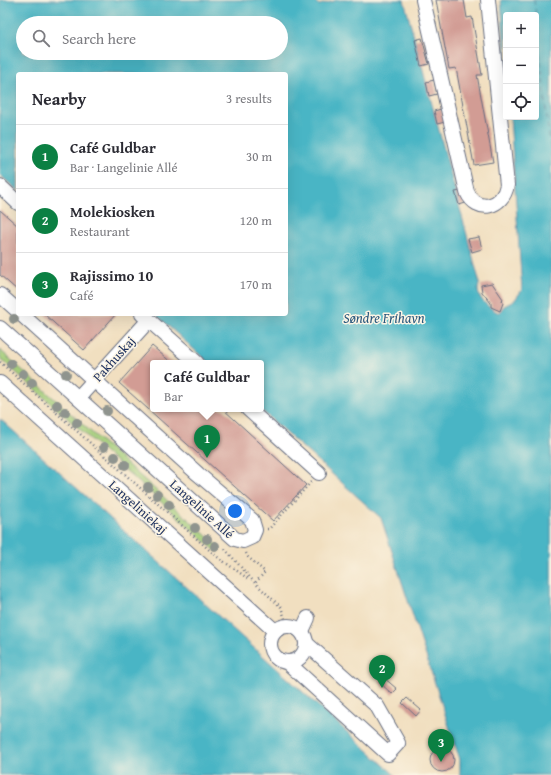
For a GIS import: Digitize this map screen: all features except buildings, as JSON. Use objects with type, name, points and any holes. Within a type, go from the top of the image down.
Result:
[{"type":"street","points":[[423,0],[467,192],[473,201],[480,205],[486,206],[499,202],[503,197],[507,185],[488,0]]},
{"type":"street","points":[[0,186],[16,200]]},
{"type":"street","points":[[0,295],[16,309]]},
{"type":"street","name":"Langelinie Allé","points":[[0,328],[235,539],[252,538],[252,520],[198,474],[23,316]]},
{"type":"street","name":"Pakhuskaj","points":[[78,398],[146,317],[194,360]]},
{"type":"street","name":"Langeliniekaj","points":[[0,383],[281,628]]},
{"type":"street","points":[[251,412],[319,473]]},
{"type":"street","points":[[288,663],[388,754],[398,743],[377,706],[305,631],[295,627],[281,628],[271,636],[269,644],[270,650],[277,660],[288,663],[294,662],[302,657],[305,651],[305,631]]},
{"type":"path","points":[[0,362],[216,556],[255,583],[281,606],[281,628]]},
{"type":"path","points":[[255,583],[265,572],[248,557],[252,538],[269,529],[319,473]]},
{"type":"path","points":[[224,548],[255,583]]},
{"type":"green space","points":[[0,350],[219,547],[216,551],[0,358]]},
{"type":"water","name":"Søndre Frihavn","points":[[0,0],[314,0],[319,5],[338,0],[404,0],[479,280],[479,294],[486,304],[499,313],[504,306],[514,301],[522,290],[510,120],[539,120],[539,12],[503,12],[503,26],[501,0],[551,0],[551,775],[460,775],[460,760],[381,518],[263,412],[264,360],[206,360],[157,316],[288,316],[288,72],[16,72],[16,189],[0,175]]},
{"type":"water","points":[[0,419],[395,775],[0,775]]},
{"type":"ferry route","points":[[534,0],[536,12]]},
{"type":"ferry route","points":[[539,45],[551,155]]},
{"type":"place","name":"Café Guldbar","points":[[207,458]]},
{"type":"place","name":"Molekiosken","points":[[382,688]]},
{"type":"place","name":"Rajissimo 10","points":[[441,762]]}]
